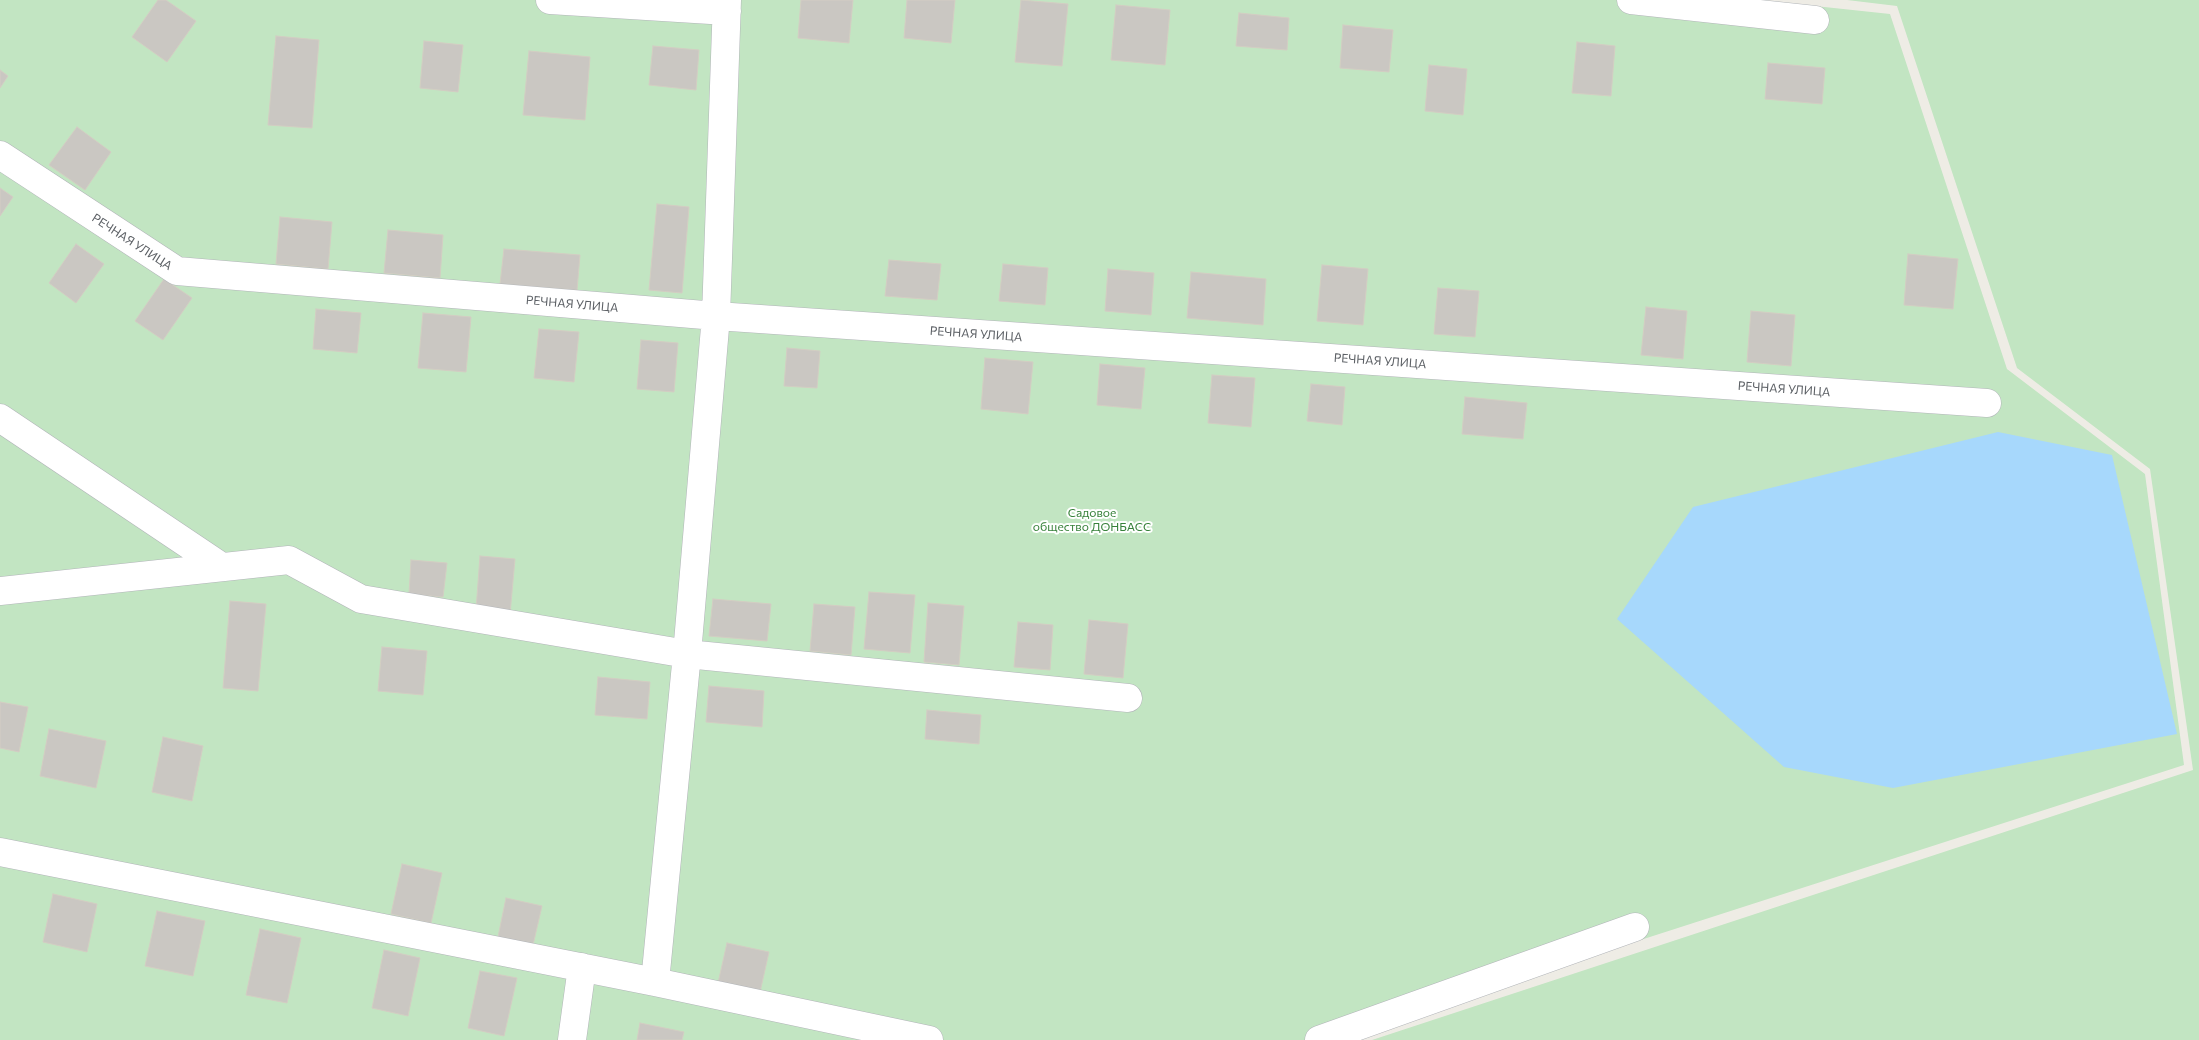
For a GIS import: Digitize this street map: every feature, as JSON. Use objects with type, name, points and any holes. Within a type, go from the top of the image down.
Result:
[{"type":"street","points":[[550,0],[727,5],[716,316],[687,654],[655,982]]},
{"type":"street","points":[[1631,0],[1815,20]]},
{"type":"street","name":"РЕЧНАЯ УЛИЦА","points":[[0,155],[177,271],[716,316],[1987,403]]},
{"type":"street","points":[[0,418],[222,567]]},
{"type":"street","points":[[0,591],[289,560],[361,599],[687,654],[1128,698]]},
{"type":"street","points":[[0,852],[582,967],[929,1040]]},
{"type":"street","points":[[1319,1040],[1635,927]]},
{"type":"street","points":[[572,1040],[582,967]]},
{"type":"green space","name":"Садовое общество ДОНБАСС","points":[[0,0],[1759,0],[1890,14],[2007,369],[2145,474],[2184,765],[1330,1040],[0,1040]]},
{"type":"green space","points":[[1847,0],[2199,0],[2199,1040],[1372,1040],[2193,770],[2150,469],[2017,368],[1897,6]]},
{"type":"water","points":[[1998,432],[2112,455],[2177,734],[1893,788],[1784,767],[1617,619],[1693,507]]},
{"type":"building","points":[[158,0],[166,0],[196,21],[167,62],[132,37]]},
{"type":"building","points":[[801,0],[853,0],[849,43],[798,38]]},
{"type":"building","points":[[907,0],[955,0],[951,43],[904,38]]},
{"type":"building","points":[[1021,0],[1068,4],[1062,66],[1015,62]]},
{"type":"building","points":[[1116,5],[1170,10],[1165,65],[1111,60]]},
{"type":"building","points":[[1239,13],[1289,18],[1287,50],[1236,46]]},
{"type":"building","points":[[1343,25],[1393,30],[1389,72],[1340,68]]},
{"type":"building","points":[[276,36],[319,40],[312,128],[268,125]]},
{"type":"building","points":[[424,41],[463,45],[458,92],[420,88]]},
{"type":"building","points":[[1577,42],[1615,46],[1611,96],[1572,93]]},
{"type":"building","points":[[653,46],[699,50],[696,90],[649,85]]},
{"type":"building","points":[[529,51],[590,57],[585,120],[523,115]]},
{"type":"building","points":[[1768,63],[1825,68],[1822,104],[1765,99]]},
{"type":"building","points":[[1429,65],[1467,69],[1463,115],[1425,111]]},
{"type":"building","points":[[0,70],[8,76],[0,88]]},
{"type":"building","points":[[77,127],[111,152],[85,190],[49,165]]},
{"type":"building","points":[[0,188],[13,197],[0,216]]},
{"type":"building","points":[[657,204],[689,207],[682,293],[649,290]]},
{"type":"building","points":[[280,217],[332,222],[328,269],[276,264]]},
{"type":"building","points":[[388,230],[443,235],[440,278],[384,273]]},
{"type":"building","points":[[76,244],[104,264],[76,303],[49,283]]},
{"type":"building","points":[[504,249],[580,255],[577,290],[500,284]]},
{"type":"building","points":[[1908,254],[1958,259],[1953,309],[1904,305]]},
{"type":"building","points":[[889,260],[941,264],[937,300],[885,296]]},
{"type":"building","points":[[1003,264],[1048,268],[1045,305],[999,301]]},
{"type":"building","points":[[1322,265],[1368,269],[1363,325],[1317,321]]},
{"type":"building","points":[[1108,269],[1154,273],[1151,315],[1105,311]]},
{"type":"building","points":[[1191,272],[1266,279],[1263,325],[1187,318]]},
{"type":"building","points":[[164,279],[192,298],[163,340],[135,321]]},
{"type":"building","points":[[1438,288],[1479,291],[1475,337],[1434,334]]},
{"type":"building","points":[[1646,307],[1687,311],[1683,359],[1641,355]]},
{"type":"building","points":[[316,309],[361,313],[357,353],[313,349]]},
{"type":"building","points":[[1751,311],[1795,315],[1791,366],[1747,362]]},
{"type":"building","points":[[423,313],[471,317],[466,372],[418,368]]},
{"type":"building","points":[[539,329],[579,332],[574,382],[534,378]]},
{"type":"building","points":[[641,340],[678,343],[674,392],[637,389]]},
{"type":"building","points":[[787,348],[820,351],[817,388],[784,386]]},
{"type":"building","points":[[985,358],[1033,362],[1028,414],[981,409]]},
{"type":"building","points":[[1100,364],[1145,368],[1141,409],[1097,405]]},
{"type":"building","points":[[1212,375],[1255,378],[1251,427],[1208,423]]},
{"type":"building","points":[[1311,384],[1345,387],[1342,425],[1307,421]]},
{"type":"building","points":[[1465,397],[1527,403],[1523,439],[1462,434]]},
{"type":"building","points":[[480,556],[515,559],[510,614],[476,610]]},
{"type":"building","points":[[411,560],[447,563],[443,597],[409,594]]},
{"type":"building","points":[[869,592],[915,595],[910,653],[864,649]]},
{"type":"building","points":[[713,599],[771,604],[767,641],[709,636]]},
{"type":"building","points":[[230,601],[266,604],[258,691],[223,688]]},
{"type":"building","points":[[928,603],[964,606],[959,665],[924,662]]},
{"type":"building","points":[[814,604],[855,607],[851,655],[810,651]]},
{"type":"building","points":[[1089,620],[1128,624],[1123,678],[1084,674]]},
{"type":"building","points":[[1018,622],[1053,625],[1050,670],[1014,667]]},
{"type":"building","points":[[382,647],[427,651],[423,695],[378,691]]},
{"type":"building","points":[[598,677],[650,682],[647,719],[595,715]]},
{"type":"building","points":[[709,686],[764,691],[762,727],[706,722]]},
{"type":"building","points":[[0,702],[28,707],[19,752],[0,748]]},
{"type":"building","points":[[927,710],[981,715],[979,744],[925,739]]},
{"type":"building","points":[[49,729],[106,741],[96,788],[40,776]]},
{"type":"building","points":[[163,737],[203,746],[192,801],[152,792]]},
{"type":"building","points":[[402,864],[442,873],[431,923],[391,914]]},
{"type":"building","points":[[53,894],[97,904],[87,952],[43,942]]},
{"type":"building","points":[[506,898],[542,906],[533,945],[498,937]]},
{"type":"building","points":[[157,911],[205,921],[193,976],[145,966]]},
{"type":"building","points":[[260,929],[301,938],[287,1003],[246,995]]},
{"type":"building","points":[[727,943],[769,952],[758,1001],[716,992]]},
{"type":"building","points":[[384,950],[420,958],[408,1016],[372,1008]]},
{"type":"building","points":[[480,971],[517,978],[504,1036],[468,1028]]},
{"type":"building","points":[[640,1023],[684,1032],[682,1040],[637,1040]]}]
